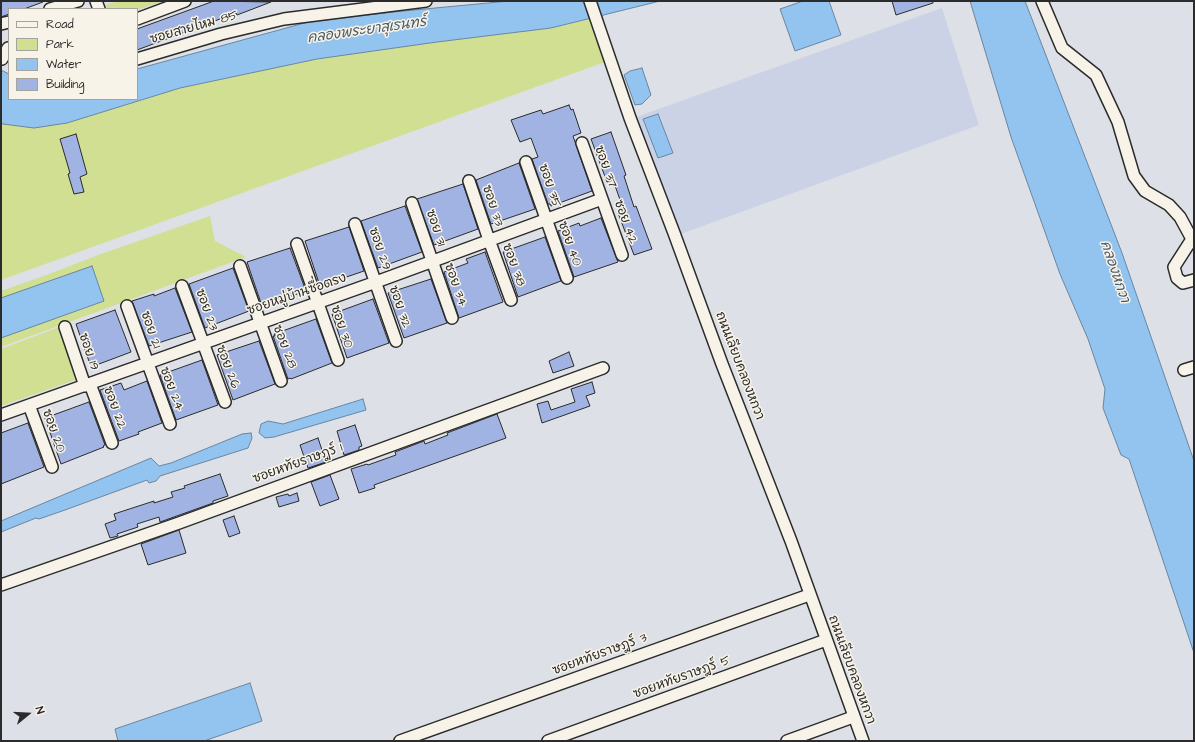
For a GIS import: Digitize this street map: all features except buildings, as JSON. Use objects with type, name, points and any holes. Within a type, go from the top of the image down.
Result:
[{"type":"street","points":[[54,8],[78,1]]},
{"type":"street","points":[[138,19],[185,1]]},
{"type":"street","name":"ซอยสายไหม 85","points":[[138,59],[221,34],[284,19],[426,1]]},
{"type":"street","name":"ถนนเลียบคลองหกวา","points":[[590,1],[630,118],[790,541],[863,741]]},
{"type":"street","points":[[1042,1],[1062,48],[1096,75],[1118,122],[1134,176],[1145,191],[1169,205],[1180,217],[1192,239],[1174,267],[1178,278],[1183,283],[1194,280]]},
{"type":"street","points":[[4,60],[8,48]]},
{"type":"street","name":"ซอย 37","points":[[582,143],[602,199]]},
{"type":"street","name":"ซอย 35","points":[[526,162],[546,219]]},
{"type":"street","name":"ซอย 33","points":[[469,181],[489,240]]},
{"type":"street","name":"ซอยหมู่บ้านซื่อตรง","points":[[1,415],[432,262],[602,199]]},
{"type":"street","name":"ซอย 42","points":[[602,199],[622,255]]},
{"type":"street","name":"ซอย 31","points":[[412,203],[432,262]]},
{"type":"street","name":"ซอย 40","points":[[546,219],[567,278]]},
{"type":"street","name":"ซอย 29","points":[[355,224],[376,282]]},
{"type":"street","name":"ซอย 38","points":[[489,240],[511,300]]},
{"type":"street","name":"ซอย 30","points":[[297,244],[338,360]]},
{"type":"street","name":"ซอย 34","points":[[432,262],[452,318]]},
{"type":"street","name":"ซอย 28","points":[[240,266],[281,380]]},
{"type":"street","name":"ซอย 32","points":[[376,282],[396,341]]},
{"type":"street","name":"ซอย 23","points":[[182,286],[203,343]]},
{"type":"street","name":"ซอย 21","points":[[127,306],[147,363]]},
{"type":"street","name":"ซอย 19","points":[[65,327],[88,385]]},
{"type":"street","name":"ซอย 26","points":[[203,343],[225,402]]},
{"type":"street","name":"ซอย 24","points":[[147,363],[170,424]]},
{"type":"street","name":"ซอยหทัยราษฎร์ 1","points":[[1,585],[171,526],[603,368]]},
{"type":"street","name":"ซอย 22","points":[[88,385],[112,443]]},
{"type":"street","name":"ซอย 20","points":[[29,405],[52,467]]},
{"type":"street","name":"ซอยหทัยราษฎร์ 3","points":[[400,741],[809,595]]},
{"type":"street","name":"ซอยหทัยราษฎร์ 5","points":[[548,741],[826,640]]},
{"type":"street","points":[[787,741],[853,717]]},
{"type":"shaded area","points":[[942,8],[979,125],[681,234],[636,117]]},
{"type":"green space","points":[[118,1],[164,1],[138,10],[138,8],[107,8],[106,5]]},
{"type":"green space","points":[[589,19],[605,62],[1,280],[1,123],[67,123],[180,88],[317,59],[551,28]]},
{"type":"green space","points":[[210,216],[215,241],[246,257],[1,347],[1,291]]},
{"type":"green space","points":[[62,326],[81,378],[1,406],[1,349]]},
{"type":"water","name":"คลองพระยาสุเรนทร์","points":[[509,1],[660,1],[551,28],[317,59],[180,88],[67,123],[34,128],[1,123],[1,70],[8,74],[8,100],[138,100],[138,69],[308,22]]},
{"type":"water","points":[[803,1],[829,1],[841,35],[795,51],[780,9]]},
{"type":"water","name":"คลองหกวา","points":[[970,1],[1025,1],[1122,253],[1194,461],[1194,653],[1129,459],[1121,455],[1103,408],[1105,389],[1088,339],[1060,274],[1011,137]]},
{"type":"water","points":[[642,68],[651,95],[642,104],[635,105],[624,75],[630,71]]},
{"type":"water","points":[[658,114],[673,153],[658,158],[643,119]]},
{"type":"water","points":[[92,266],[104,301],[1,338],[1,298]]},
{"type":"water","points":[[363,399],[366,410],[274,437],[265,438],[259,433],[261,424],[268,421],[283,424]]},
{"type":"water","points":[[251,433],[252,438],[248,448],[160,476],[156,481],[149,483],[147,480],[39,519],[36,518],[1,532],[1,521],[151,458],[159,466],[171,463],[242,434]]},
{"type":"water","points":[[250,683],[262,721],[204,741],[118,741],[115,729]]}]
